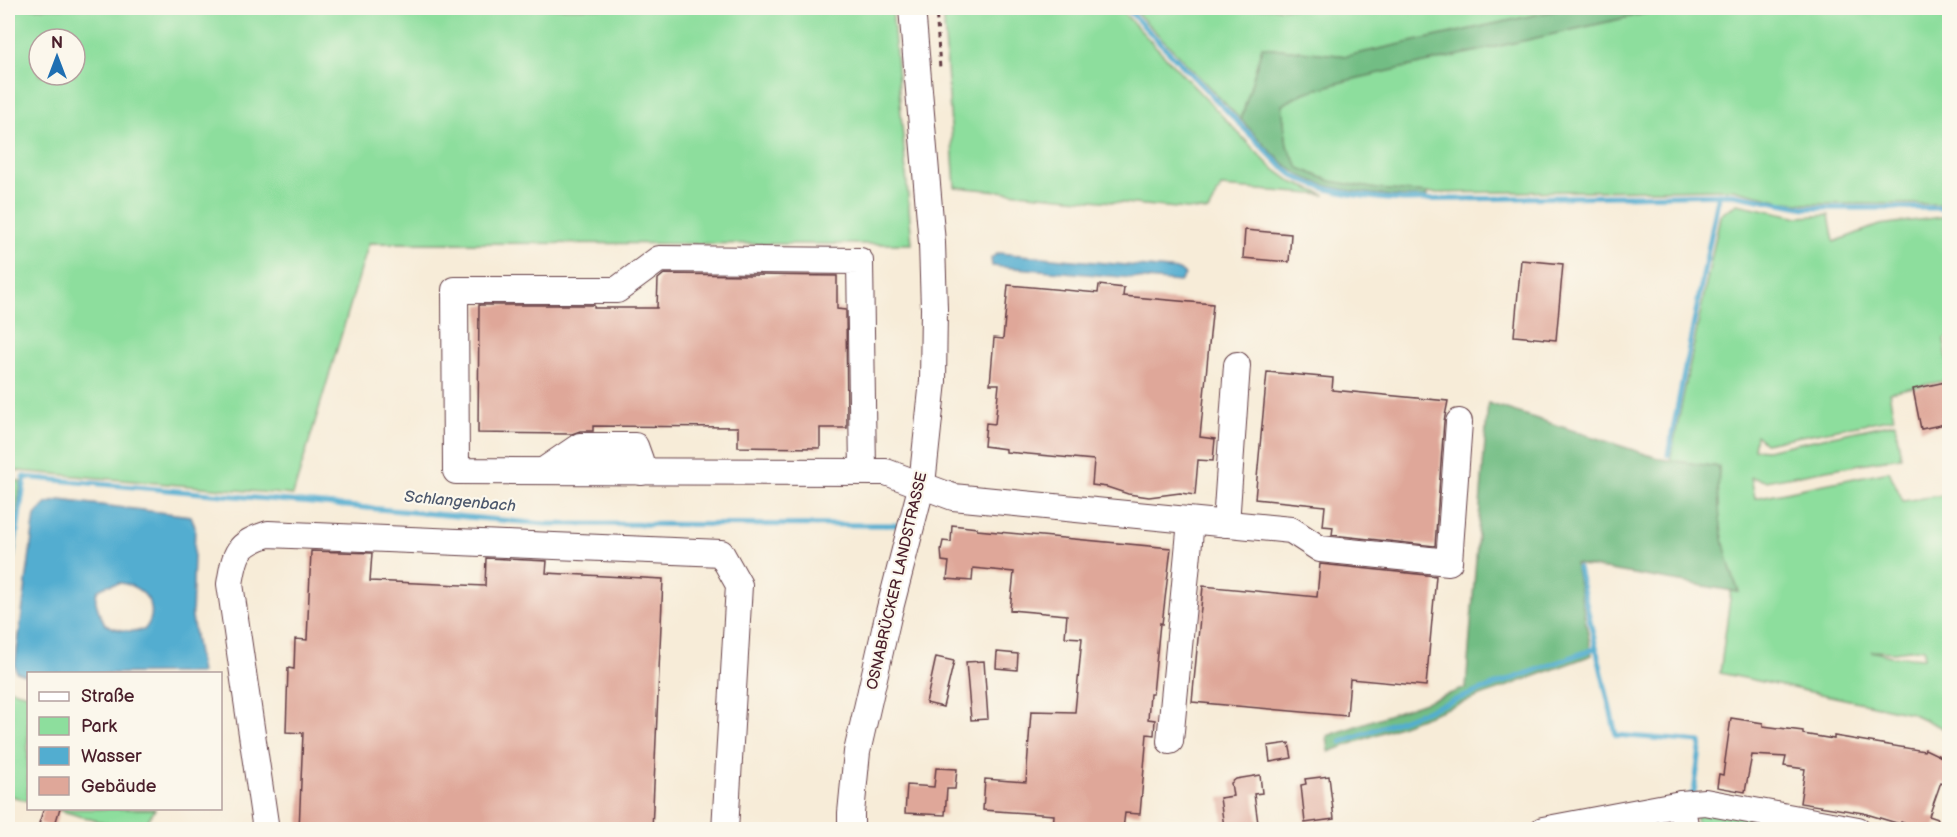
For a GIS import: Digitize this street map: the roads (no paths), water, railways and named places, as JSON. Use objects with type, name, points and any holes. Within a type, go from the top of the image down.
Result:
[{"type":"street","name":"OSNABRÜCKER LANDSTRASSE","points":[[851,830],[850,813],[857,752],[889,612],[922,484],[933,381],[934,309],[929,71],[912,8]]},
{"type":"street","points":[[863,472],[860,261],[659,259],[617,291],[455,290],[456,471],[640,472],[863,472],[886,472],[953,497],[1291,530],[1320,549],[1449,562],[1459,422]]},
{"type":"street","points":[[1226,524],[1237,365]]},
{"type":"street","points":[[1170,741],[1191,520]]},
{"type":"street","points":[[266,830],[230,584],[234,558],[250,540],[268,534],[721,553],[739,585],[725,830]]},
{"type":"street","points":[[1543,830],[1681,804],[1705,802],[1858,830]]},
{"type":"street","points":[[1681,804],[1686,830]]},
{"type":"water","points":[[998,253],[1179,270],[1185,275],[1180,282],[992,266],[991,258]]},
{"type":"water","points":[[60,500],[191,516],[195,526],[192,617],[201,672],[27,672],[27,676],[16,672],[35,515],[46,504]],"holes":[[[119,583],[136,588],[143,593],[151,607],[149,622],[144,630],[124,630],[105,624],[96,604],[97,593],[100,589]]]},
{"type":"waterway","points":[[1126,8],[1276,161],[1305,182],[1333,190],[1404,200],[1732,194],[1806,208],[1950,208]]},
{"type":"waterway","points":[[1668,455],[1719,194]]},
{"type":"waterway","name":"Schlangenbach","points":[[23,477],[545,524],[896,525]]},
{"type":"waterway","points":[[8,589],[25,477]]},
{"type":"waterway","points":[[1578,568],[1616,735],[1701,742],[1694,792],[1691,794]]},
{"type":"waterway","points":[[1341,742],[1596,648]]}]
